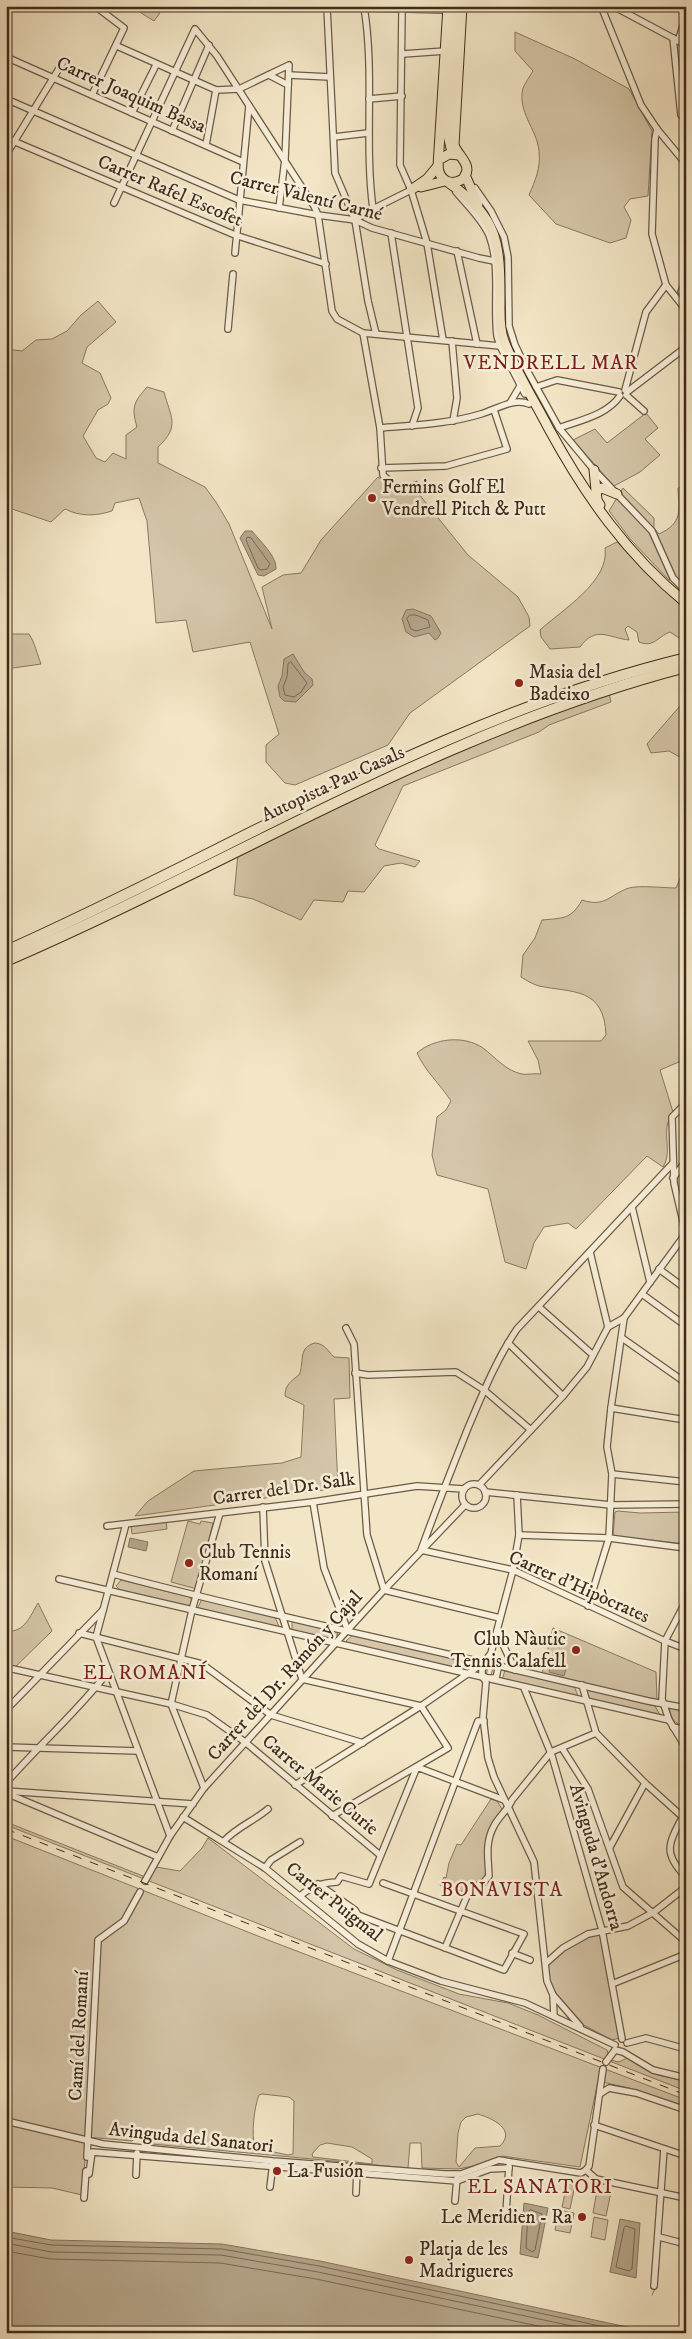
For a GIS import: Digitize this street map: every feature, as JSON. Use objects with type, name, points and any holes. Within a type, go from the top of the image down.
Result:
[{"type":"highway","name":"Autopista Pau Casals","points":[[6,951],[116,900],[330,794],[438,745],[576,691],[686,658]]},
{"type":"highway","name":"Autopista Pau Casals","points":[[6,960],[127,905],[320,809],[428,759],[584,697],[686,667]]},
{"type":"main road","points":[[456,155],[454,139],[462,6]]},
{"type":"main road","points":[[451,7],[448,136],[456,155],[465,161],[466,174],[476,200],[497,232],[502,248],[506,339],[566,456],[606,516],[642,558],[686,601]]},
{"type":"main road","points":[[451,7],[444,51],[438,172],[447,182],[460,190],[482,213],[496,238],[503,340],[560,451],[600,512],[617,534],[656,576],[686,601]]},
{"type":"main road","points":[[411,190],[427,179],[439,162],[444,148],[451,7]]},
{"type":"main road","points":[[439,162],[456,155]]},
{"type":"main road","points":[[411,190],[447,182],[459,182],[466,174]]},
{"type":"main road","points":[[594,470],[597,500],[606,516]]},
{"type":"main road","points":[[596,491],[602,488],[617,494]]},
{"type":"street","points":[[601,6],[641,105],[657,129],[686,164]]},
{"type":"street","points":[[613,6],[686,45]]},
{"type":"street","points":[[376,334],[368,301],[355,220],[335,173],[327,7],[402,9],[451,7]]},
{"type":"street","points":[[364,7],[368,26],[368,133],[372,209]]},
{"type":"street","points":[[92,95],[124,28],[100,8]]},
{"type":"street","points":[[402,9],[403,54],[400,165],[411,190],[427,243],[443,340]]},
{"type":"street","points":[[686,17],[675,40],[681,115],[686,122]]},
{"type":"street","points":[[114,203],[195,29],[209,45],[239,89],[285,159],[318,216],[334,316],[349,327],[363,333],[500,346]]},
{"type":"street","points":[[172,131],[209,45]]},
{"type":"street","points":[[117,46],[193,82],[216,90],[239,89],[289,65],[285,159],[279,208]]},
{"type":"street","points":[[403,54],[444,51]]},
{"type":"street","name":"Carrer Joaquim Bassa","points":[[6,57],[243,162]]},
{"type":"street","points":[[6,155],[63,62]]},
{"type":"street","points":[[132,113],[156,65]]},
{"type":"street","points":[[269,75],[288,85]]},
{"type":"street","points":[[289,75],[330,77]]},
{"type":"street","points":[[206,145],[216,90]]},
{"type":"street","points":[[369,99],[402,96]]},
{"type":"street","name":"Carrer Valentí Carné","points":[[6,99],[239,200],[318,216],[355,220],[372,228],[494,261]]},
{"type":"street","points":[[234,253],[249,106]]},
{"type":"street","points":[[657,129],[652,229],[666,285],[673,295],[683,298]]},
{"type":"street","points":[[334,137],[368,133]]},
{"type":"street","name":"Carrer Rafel Escofet","points":[[6,138],[235,235],[326,264]]},
{"type":"street","points":[[466,174],[491,211],[504,237],[508,257],[511,335],[536,387],[559,428],[594,470],[652,532],[673,578],[686,592]]},
{"type":"street","points":[[447,182],[482,222],[490,239],[494,261],[496,324],[500,346],[525,394]]},
{"type":"street","points":[[355,220],[372,209],[411,190]]},
{"type":"street","points":[[391,232],[418,408],[412,426]]},
{"type":"street","points":[[457,251],[477,344]]},
{"type":"street","points":[[228,329],[233,274]]},
{"type":"street","points":[[686,281],[683,298],[686,309]]},
{"type":"street","points":[[624,393],[646,312],[666,285]]},
{"type":"street","points":[[673,295],[683,298]]},
{"type":"street","points":[[363,333],[380,428],[381,468],[383,475],[400,491],[416,484]]},
{"type":"street","points":[[452,341],[457,398],[452,421]]},
{"type":"street","points":[[559,428],[600,413],[613,406],[624,393],[686,347]]},
{"type":"street","points":[[536,387],[557,380],[624,393],[644,411]]},
{"type":"street","points":[[510,403],[520,386]]},
{"type":"street","points":[[380,428],[452,421],[494,410],[510,403],[524,401],[529,404]]},
{"type":"street","points":[[381,468],[446,466],[507,449],[494,410]]},
{"type":"street","points":[[479,1485],[485,1492],[485,1500],[480,1506],[472,1508],[465,1505],[462,1497],[464,1489],[471,1485],[479,1485],[563,1396],[587,1367],[608,1327],[624,1318],[686,1234],[674,1178],[672,1117],[686,1104]]},
{"type":"street","points":[[674,1178],[686,1161]]},
{"type":"street","points":[[421,1550],[443,1489],[484,1390],[517,1328],[539,1307],[673,1163]]},
{"type":"street","points":[[632,1207],[650,1282]]},
{"type":"street","points":[[590,1252],[608,1327]]},
{"type":"street","points":[[659,1269],[686,1289]]},
{"type":"street","points":[[642,1294],[686,1326]]},
{"type":"street","points":[[539,1307],[593,1356]]},
{"type":"street","points":[[588,1606],[609,1538],[612,1474],[607,1447],[624,1318]]},
{"type":"street","points":[[346,1328],[354,1344],[367,1535],[384,1590],[500,1618]]},
{"type":"street","points":[[622,1338],[686,1383]]},
{"type":"street","points":[[508,1343],[563,1396]]},
{"type":"street","points":[[355,1373],[368,1375],[456,1372],[484,1390],[531,1430]]},
{"type":"street","points":[[611,1408],[686,1420]]},
{"type":"street","points":[[612,1474],[686,1482]]},
{"type":"street","name":"Carrer del Dr. Salk","points":[[107,1526],[313,1502],[417,1486],[464,1489]]},
{"type":"street","points":[[485,1492],[611,1505],[686,1504]]},
{"type":"street","points":[[485,1695],[489,1678],[491,1653],[513,1570],[519,1535],[517,1495]]},
{"type":"street","points":[[313,1502],[324,1568],[348,1631]]},
{"type":"street","name":"Carrer del Dr. Ramón y Cajal","points":[[145,1881],[170,1836],[204,1788],[384,1590],[465,1505]]},
{"type":"street","points":[[263,1507],[265,1561],[302,1680],[422,1706],[448,1748],[332,1816]]},
{"type":"street","points":[[204,1788],[171,1704],[192,1610],[220,1513]]},
{"type":"street","points":[[126,1524],[96,1637],[170,1836]]},
{"type":"street","points":[[519,1535],[609,1538],[686,1548]]},
{"type":"street","name":"Carrer d'Hipòcrates","points":[[421,1550],[513,1570],[665,1642],[686,1649]]},
{"type":"street","points":[[113,1574],[283,1618],[686,1708]]},
{"type":"street","points":[[59,1579],[288,1634],[669,1720]]},
{"type":"street","points":[[686,1601],[665,1642],[662,1703],[669,1720],[686,1748]]},
{"type":"street","points":[[6,1710],[104,1608]]},
{"type":"street","points":[[497,1631],[516,1670]]},
{"type":"street","points":[[79,1633],[183,1657],[202,1664],[270,1715],[363,1743]]},
{"type":"street","points":[[489,1665],[491,1653]]},
{"type":"street","points":[[295,1785],[422,1706],[466,1674],[489,1665]]},
{"type":"street","points":[[489,1665],[498,1673],[486,1682],[484,1721],[488,1758],[504,1800],[534,1862],[547,1981],[553,1995],[581,2028]]},
{"type":"street","name":"Carrer Marie Curie","points":[[13,1669],[171,1704],[207,1715],[246,1742],[380,1855]]},
{"type":"street","points":[[6,1783],[108,1672]]},
{"type":"street","points":[[582,1685],[596,1733],[645,1783],[684,1819],[669,1842],[673,1864],[686,1877]]},
{"type":"street","name":"Avinguda d'Andorra","points":[[524,1688],[551,1752],[602,1930],[625,2041]]},
{"type":"street","points":[[388,1961],[478,1721],[484,1721]]},
{"type":"street","points":[[673,1727],[686,1730]]},
{"type":"street","points":[[445,1948],[470,1889],[483,1883],[490,1876],[487,1844],[494,1825],[551,1752],[596,1733]]},
{"type":"street","points":[[6,1747],[138,1751]]},
{"type":"street","points":[[562,1748],[588,1789],[623,1887],[654,1912],[686,1942]]},
{"type":"street","points":[[417,1767],[504,1800]]},
{"type":"street","points":[[300,1896],[318,1884],[337,1882],[341,1876],[369,1884],[417,1767]]},
{"type":"street","points":[[610,1847],[645,1783]]},
{"type":"street","points":[[6,1792],[193,1804]]},
{"type":"street","points":[[6,1792],[158,1857]]},
{"type":"street","points":[[224,1841],[234,1831],[256,1819],[268,1809]]},
{"type":"street","name":"Carrer Puigmal","points":[[184,1817],[265,1868],[358,1944],[388,1961],[441,1981],[525,2003],[554,2014],[623,2052]]},
{"type":"street","points":[[265,1868],[271,1860],[300,1842]]},
{"type":"street","points":[[318,1884],[354,1910],[358,1915],[504,1970],[512,1952],[524,1934],[383,1883]]},
{"type":"street","points":[[546,1963],[562,1948],[588,1934],[628,1926],[654,1912],[686,1888]]},
{"type":"street","name":"Camí del Romaní","points":[[84,2198],[89,2142],[98,1940],[124,1921],[140,1892]]},
{"type":"street","points":[[512,1952],[530,1960]]},
{"type":"street","points":[[612,1984],[686,1954]]},
{"type":"street","points":[[553,1995],[554,2014]]},
{"type":"street","points":[[542,2010],[553,2003]]},
{"type":"street","points":[[554,2014],[562,2005]]},
{"type":"street","points":[[606,2062],[615,2048],[625,2041],[646,2038],[686,2049]]},
{"type":"street","points":[[625,2041],[623,2052],[653,2070],[686,2078]]},
{"type":"street","points":[[604,2069],[589,2166],[586,2170],[596,2179],[661,2191],[686,2198]]},
{"type":"street","points":[[600,2094],[609,2088],[636,2093],[686,2110]]},
{"type":"street","name":"Avinguda del Sanatori","points":[[6,2121],[89,2142],[273,2163],[357,2170],[457,2174],[499,2160],[509,2165],[581,2173],[586,2170]]},
{"type":"street","points":[[594,2125],[686,2156]]},
{"type":"street","points":[[136,2175],[137,2148]]},
{"type":"street","points":[[654,2286],[664,2149]]},
{"type":"street","points":[[89,2174],[92,2152],[273,2163],[270,2187]]},
{"type":"street","points":[[356,2193],[357,2170],[456,2181],[490,2169],[509,2165],[506,2213]]},
{"type":"street","points":[[455,2200],[457,2174]]},
{"type":"street","points":[[659,2237],[686,2244]]},
{"type":"shaded area","points":[[141,6],[150,6],[160,13],[154,21],[138,11]]},
{"type":"shaded area","points":[[515,32],[575,59],[629,89],[652,131],[648,196],[630,199],[624,207],[631,220],[626,238],[610,243],[556,224],[529,195],[538,169],[539,151],[535,135],[525,113],[522,97],[523,88],[533,71],[515,51]]},
{"type":"shaded area","points":[[98,301],[116,322],[87,347],[82,363],[100,373],[111,398],[108,404],[98,410],[83,436],[96,458],[105,462],[113,453],[126,459],[126,435],[137,427],[134,410],[139,397],[147,387],[164,392],[171,414],[172,427],[165,440],[158,447],[158,463],[205,487],[216,502],[229,524],[272,629],[262,587],[283,575],[301,573],[321,540],[378,477],[401,493],[414,488],[468,555],[518,597],[529,617],[530,626],[410,713],[388,745],[295,785],[285,783],[266,762],[266,745],[279,734],[250,642],[193,652],[186,620],[156,623],[147,521],[139,498],[115,503],[112,511],[100,514],[88,515],[65,509],[51,522],[6,507],[6,349],[22,351],[36,340],[52,339],[67,331],[81,315]]},
{"type":"shaded area","points":[[646,413],[658,428],[645,439],[660,455],[640,472],[614,486],[573,440],[595,429],[607,443]]},
{"type":"shaded area","points":[[686,486],[686,560],[683,571],[686,587],[678,579],[669,580],[631,540],[609,511],[623,488],[654,518],[654,528],[659,534],[667,530],[676,521],[679,510],[678,488]]},
{"type":"shaded area","points":[[617,542],[686,611],[686,635],[679,638],[670,632],[648,644],[639,642],[637,632],[628,626],[625,629],[629,640],[603,634],[592,636],[580,647],[550,649],[541,637],[540,630],[583,594],[600,572],[605,560],[605,548]]},
{"type":"shaded area","points":[[6,634],[29,634],[41,664],[6,669]]},
{"type":"shaded area","points":[[609,693],[611,702],[549,725],[539,732],[403,786],[375,845],[379,849],[420,861],[415,867],[401,863],[384,866],[364,892],[348,891],[343,902],[314,900],[301,920],[253,899],[234,895],[238,854],[308,818],[508,729]]},
{"type":"shaded area","points":[[686,699],[686,782],[685,760],[669,751],[651,753],[647,744]]},
{"type":"shaded area","points":[[686,864],[686,1059],[660,1070],[673,1112],[667,1126],[667,1154],[663,1167],[647,1156],[576,1229],[568,1223],[544,1227],[534,1243],[526,1269],[505,1262],[488,1189],[437,1175],[432,1155],[437,1117],[446,1110],[451,1101],[424,1066],[417,1053],[440,1041],[467,1041],[483,1048],[506,1067],[516,1072],[541,1074],[538,1060],[528,1041],[601,1041],[606,1035],[604,1019],[593,1000],[575,992],[539,986],[521,977],[523,955],[535,938],[542,920],[565,917],[578,907],[582,900],[590,902],[602,901],[629,888],[676,888]]},
{"type":"shaded area","points":[[315,1343],[324,1346],[334,1357],[349,1358],[350,1398],[334,1399],[338,1488],[135,1516],[148,1501],[194,1471],[282,1463],[301,1457],[304,1405],[285,1396],[285,1392],[293,1379],[299,1375],[302,1356],[306,1348]]},
{"type":"shaded area","points":[[615,1512],[640,1513],[686,1512],[686,1544],[613,1536]]},
{"type":"shaded area","name":"Club Tennis Romaní","points":[[166,1521],[167,1529],[132,1534],[131,1526]]},
{"type":"shaded area","name":"Club Tennis Romaní","points":[[188,1521],[200,1524],[201,1521],[213,1523],[197,1589],[171,1582]]},
{"type":"shaded area","points":[[121,1580],[189,1597],[192,1600],[189,1607],[120,1590],[116,1586]]},
{"type":"shaded area","points":[[202,1599],[275,1617],[280,1629],[201,1610],[198,1607]]},
{"type":"shaded area","points":[[38,1603],[52,1631],[6,1676],[6,1631],[18,1629],[26,1623]]},
{"type":"shaded area","points":[[292,1621],[334,1631],[338,1634],[331,1640],[292,1631]]},
{"type":"shaded area","name":"Club Nàutic Tennis Calafell","points":[[553,1628],[656,1672],[657,1700],[542,1674]]},
{"type":"shaded area","points":[[354,1634],[470,1662],[474,1666],[464,1671],[348,1643],[346,1641]]},
{"type":"shaded area","points":[[505,1670],[574,1686],[578,1696],[502,1680]]},
{"type":"shaded area","points":[[590,1690],[655,1706],[660,1715],[588,1699],[587,1691]]},
{"type":"shaded area","points":[[669,1708],[686,1710],[686,1726],[674,1720]]},
{"type":"shaded area","points":[[491,1799],[497,1801],[502,1809],[486,1838],[486,1871],[484,1878],[470,1886],[465,1892],[440,1885],[444,1877],[446,1878],[449,1863],[457,1844],[461,1845]]},
{"type":"shaded area","points":[[6,1822],[148,1878],[156,1867],[180,1871],[202,1848],[208,1838],[354,1949],[397,1970],[459,1994],[508,2003],[538,2015],[607,2050],[610,2060],[619,2062],[627,2058],[658,2075],[686,2081],[686,2091],[6,1825]]},
{"type":"shaded area","points":[[6,1836],[268,1940],[686,2100],[686,2107],[629,2088],[598,2081],[580,2167],[502,2156],[479,2165],[458,2169],[422,2168],[421,2143],[410,2143],[408,2168],[152,2144],[152,2141],[140,2137],[132,2141],[87,2137],[82,2195],[52,2188],[6,2187]],"holes":[[[259,2095],[289,2097],[294,2101],[293,2154],[288,2155],[255,2148],[253,2136],[254,2114],[257,2100]],[[478,2114],[489,2118],[500,2125],[506,2134],[500,2146],[475,2148],[459,2167],[456,2162],[458,2133],[461,2122],[466,2117]],[[327,2143],[352,2147],[372,2159],[372,2164],[313,2157],[312,2154],[320,2145]]]},
{"type":"shaded area","points":[[600,1931],[620,2038],[612,2040],[580,2023],[556,1995],[547,1975],[549,1960],[569,1945]]},
{"type":"shaded area","points":[[567,2184],[575,2185],[570,2209],[562,2207]]},
{"type":"shaded area","points":[[597,2190],[611,2192],[606,2216],[593,2213]]},
{"type":"shaded area","points":[[559,2210],[574,2213],[570,2233],[555,2230]]},
{"type":"shaded area","points":[[594,2217],[608,2220],[605,2240],[591,2237]]},
{"type":"water","points":[[245,531],[252,531],[267,548],[274,559],[276,569],[264,576],[258,575],[240,538]]},
{"type":"water","points":[[413,609],[431,616],[441,633],[438,638],[435,640],[429,633],[414,637],[406,632],[402,619],[406,610]]},
{"type":"water","points":[[293,654],[304,672],[312,679],[313,685],[296,702],[284,701],[280,697],[278,686],[282,676],[284,659]]},
{"type":"water","name":"Club Tennis Romaní","points":[[130,1538],[148,1542],[146,1551],[128,1547]]},
{"type":"water","points":[[551,1665],[566,1669],[564,1676],[549,1672]]},
{"type":"water","points":[[524,2203],[548,2208],[538,2258],[520,2254]]},
{"type":"water","points":[[620,2219],[640,2223],[636,2278],[610,2272]]},
{"type":"water","points":[[6,2231],[51,2240],[222,2244],[320,2261],[655,2333],[6,2333]]},
{"type":"waterway","points":[[486,1675],[488,1667]]},
{"type":"waterway","points":[[491,1676],[493,1668]]},
{"type":"waterway","points":[[652,2295],[655,2289]]},
{"type":"railway","points":[[6,1829],[686,2095]]},
{"type":"place","name":"Fermins Golf El Vendrell Pitch & Putt","points":[[372,498]]},
{"type":"place","name":"Masia del Badeixo","points":[[519,683]]},
{"type":"place","name":"Club Tennis Romaní","points":[[189,1563]]},
{"type":"place","name":"Club Nàutic Tennis Calafell","points":[[576,1650]]},
{"type":"place","name":"La Fusión","points":[[277,2171]]},
{"type":"place","name":"Le Meridien - Ra","points":[[582,2217]]},
{"type":"place","name":"Platja de les Madrigueres","points":[[409,2260]]},
{"type":"district","name":"VENDRELL MAR","points":[[551,363]]},
{"type":"district","name":"EL ROMANÍ","points":[[145,1673]]},
{"type":"district","name":"BONAVISTA","points":[[502,1890]]},
{"type":"district","name":"EL SANATORI","points":[[540,2187]]}]
